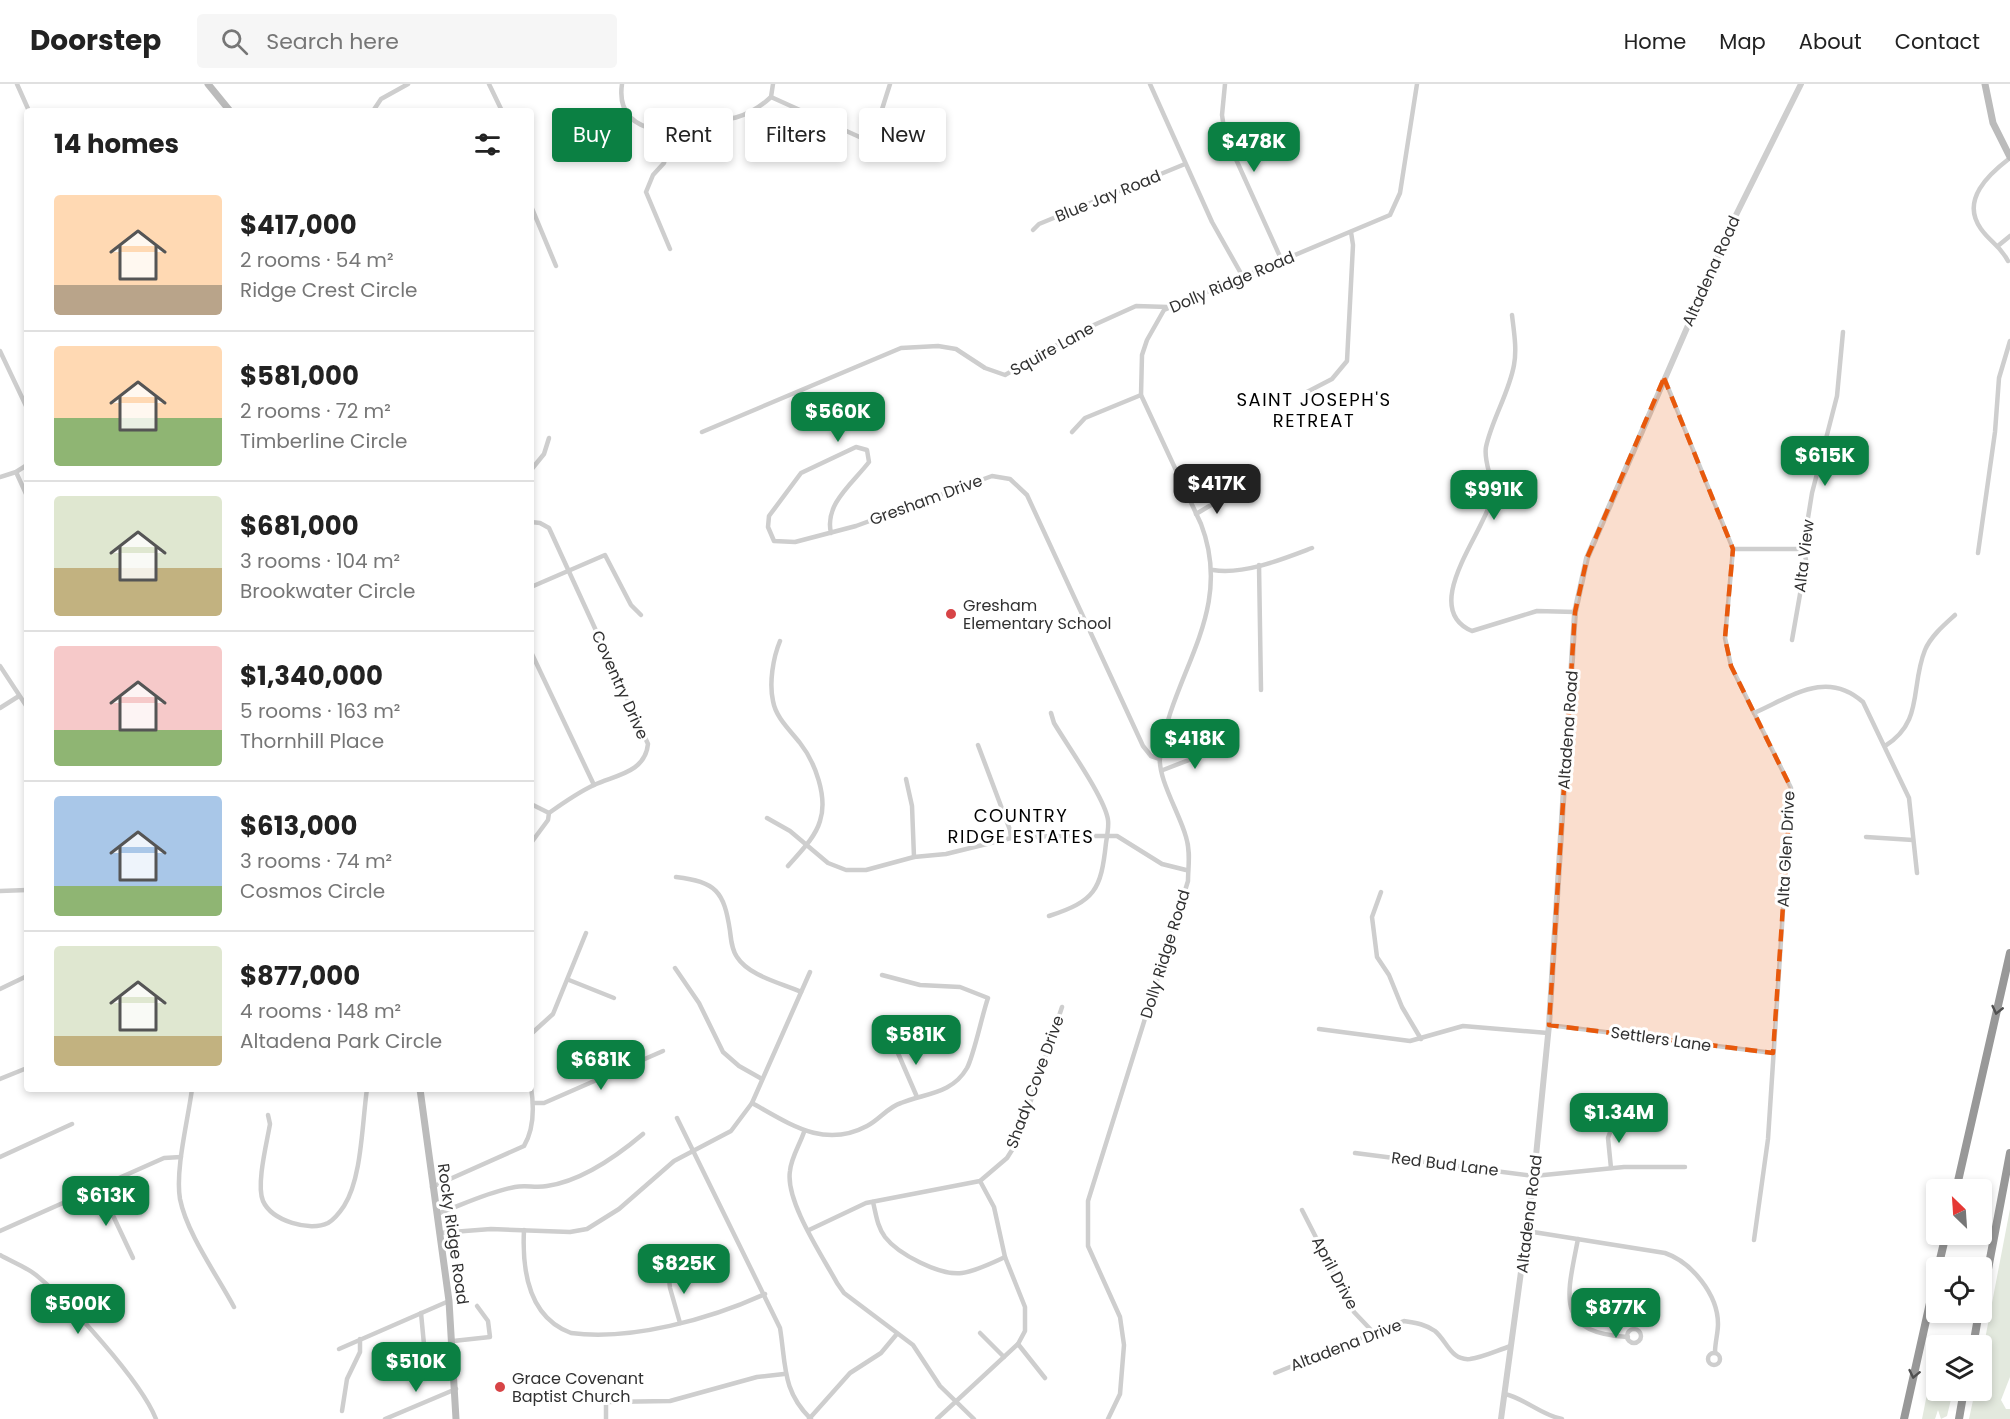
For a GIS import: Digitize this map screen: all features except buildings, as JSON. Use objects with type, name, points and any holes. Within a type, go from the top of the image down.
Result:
[{"type":"highway","points":[[1959,1179],[2010,953]]},
{"type":"highway","points":[[1990,1257],[2010,1153]]},
{"type":"highway","points":[[1904,1419],[1926,1321]]},
{"type":"highway","points":[[1959,1419],[1962,1401]]},
{"type":"main road","points":[[208,84],[227,108]]},
{"type":"main road","points":[[1985,84],[1993,123],[2010,157]]},
{"type":"main road","name":"Rocky Ridge Road","points":[[420,1092],[449,1301],[456,1419]]},
{"type":"street","points":[[17,84],[27,108]]},
{"type":"street","points":[[375,108],[381,99],[408,84]]},
{"type":"street","points":[[489,84],[501,108]]},
{"type":"street","points":[[622,84],[620,97],[625,112],[635,123],[644,126]]},
{"type":"street","points":[[733,119],[741,118],[757,110],[771,97],[773,84]]},
{"type":"street","points":[[771,97],[864,139],[877,125],[890,84]]},
{"type":"street","points":[[1150,84],[1212,222],[1243,277]]},
{"type":"street","points":[[1225,84],[1222,115],[1225,135],[1282,261]]},
{"type":"street","name":"Dolly Ridge Road","points":[[1108,1419],[1120,1394],[1124,1345],[1120,1317],[1088,1246],[1088,1201],[1188,881],[1187,840],[1160,759],[1165,733],[1207,615],[1213,570],[1209,545],[1141,395],[1140,367],[1147,340],[1164,310],[1386,217],[1396,207],[1417,84]]},
{"type":"street","name":"Altadena Road","points":[[1501,1419],[1534,1176],[1549,1025],[1575,612],[1587,558],[1759,165],[1800,84]]},
{"type":"street","points":[[2008,261],[1999,245],[1989,239],[1979,227],[1974,203],[1981,184],[2010,157]]},
{"type":"street","points":[[663,162],[652,175],[646,192],[670,249]]},
{"type":"street","name":"Blue Jay Road","points":[[1033,230],[1039,224],[1185,164]]},
{"type":"street","points":[[534,213],[556,266]]},
{"type":"street","points":[[1307,392],[1334,377],[1347,361],[1353,253],[1351,232]]},
{"type":"street","points":[[1999,245],[2010,236]]},
{"type":"street","name":"Squire Lane","points":[[702,432],[901,348],[938,346],[956,349],[985,368],[1005,375],[1085,328],[1136,306],[1171,307]]},
{"type":"street","points":[[1512,315],[1515,342],[1514,366],[1486,449],[1492,480],[1492,498],[1453,582],[1451,598],[1462,624],[1472,631],[1480,631],[1519,614],[1537,610],[1575,612]]},
{"type":"street","name":"Alta View","points":[[1792,639],[1806,560],[1803,549],[1812,493],[1837,396],[1843,332]]},
{"type":"street","points":[[1978,552],[1995,432],[1999,378],[2010,341]]},
{"type":"street","points":[[0,351],[24,402]]},
{"type":"street","name":"Alta Glen Drive","points":[[1664,378],[1734,549],[1726,650],[1731,666],[1791,788],[1768,1138],[1754,1240]]},
{"type":"street","points":[[1072,432],[1086,418],[1141,395]]},
{"type":"street","points":[[534,466],[544,454],[549,438]]},
{"type":"street","name":"Gresham Drive","points":[[831,533],[829,524],[832,509],[869,462],[870,453],[862,447],[856,447],[801,473],[769,516],[768,527],[774,541],[795,542],[831,533],[883,517],[992,476],[1017,483],[1027,495],[1143,746],[1152,756],[1160,759]]},
{"type":"street","points":[[0,477],[24,467]]},
{"type":"street","points":[[16,472],[24,489]]},
{"type":"street","points":[[1196,514],[1211,505],[1217,493]]},
{"type":"street","name":"Coventry Drive","points":[[534,522],[549,528],[648,744],[644,760],[637,767],[594,785],[549,813],[548,820],[534,839]]},
{"type":"street","points":[[1213,570],[1221,571],[1259,565],[1312,548]]},
{"type":"street","points":[[1734,549],[1803,549]]},
{"type":"street","points":[[534,586],[605,555],[631,605],[641,615]]},
{"type":"street","points":[[1259,565],[1261,690]]},
{"type":"street","points":[[1886,746],[1900,736],[1908,726],[1918,670],[1926,648],[1936,632],[1955,615]]},
{"type":"street","points":[[780,642],[772,688],[773,702],[782,721],[802,745],[820,789],[821,821],[806,845],[788,866]]},
{"type":"street","points":[[534,658],[594,785]]},
{"type":"street","points":[[0,666],[24,703]]},
{"type":"street","points":[[1754,713],[1814,687],[1839,687],[1853,693],[1863,702],[1910,798],[1917,873]]},
{"type":"street","points":[[0,708],[19,696]]},
{"type":"street","points":[[1049,916],[1069,909],[1086,899],[1098,884],[1106,865],[1108,820],[1101,802],[1054,723],[1051,713]]},
{"type":"street","points":[[978,745],[1011,838]]},
{"type":"street","points":[[1163,770],[1220,747]]},
{"type":"street","points":[[906,779],[912,806],[914,857]]},
{"type":"street","points":[[534,806],[549,813]]},
{"type":"street","points":[[767,818],[828,863],[846,870],[866,870],[914,857],[946,854],[1011,838],[1107,836],[1126,839],[1162,864],[1186,870]]},
{"type":"street","points":[[1866,837],[1913,840]]},
{"type":"street","points":[[676,877],[707,883],[722,897],[727,908],[732,946],[743,965],[801,992]]},
{"type":"street","points":[[0,891],[24,890]]},
{"type":"street","points":[[1381,892],[1372,917],[1377,957],[1389,975],[1402,1007],[1421,1039]]},
{"type":"street","points":[[534,1031],[553,1014],[569,980],[586,933]]},
{"type":"street","points":[[675,968],[699,1003],[723,1052],[739,1066],[762,1079]]},
{"type":"street","points":[[439,1233],[484,1229],[570,1232],[587,1229],[619,1209],[662,1169],[731,1131],[752,1103],[810,972]]},
{"type":"street","points":[[752,1103],[804,1132],[830,1137],[852,1133],[869,1125],[897,1104],[938,1093],[956,1082],[968,1067],[988,998],[960,987],[920,985],[882,975]]},
{"type":"street","points":[[0,988],[24,977]]},
{"type":"street","points":[[569,980],[615,998]]},
{"type":"street","name":"Shady Cove Drive","points":[[809,1230],[857,1206],[980,1181],[1007,1158],[1017,1142],[1062,1007]]},
{"type":"street","name":"Settlers Lane","points":[[1549,1025],[1773,1053]]},
{"type":"street","points":[[1319,1029],[1395,1041],[1421,1039],[1463,1026],[1548,1033]]},
{"type":"street","points":[[894,1044],[917,1097]]},
{"type":"street","points":[[533,1103],[544,1103],[663,1051]]},
{"type":"street","points":[[0,1079],[24,1069]]},
{"type":"street","points":[[192,1092],[179,1184],[184,1211],[234,1306]]},
{"type":"street","points":[[268,1115],[270,1124],[260,1190],[263,1201],[275,1214],[295,1223],[321,1225],[334,1219],[349,1197],[366,1092]]},
{"type":"street","points":[[432,1187],[524,1146],[531,1135],[532,1092]]},
{"type":"street","points":[[1611,1168],[1608,1138],[1615,1118]]},
{"type":"street","points":[[677,1119],[765,1294],[780,1328],[786,1365],[784,1374],[793,1399],[810,1419],[850,1373],[881,1353],[896,1335]]},
{"type":"street","points":[[0,1157],[72,1124]]},
{"type":"street","points":[[804,1132],[790,1169],[789,1180],[793,1197],[844,1293],[896,1335],[913,1345],[940,1386],[974,1419]]},
{"type":"street","points":[[436,1214],[460,1203],[514,1187],[545,1187],[567,1180],[619,1155],[643,1134]]},
{"type":"street","name":"Red Bud Lane","points":[[1354,1152],[1534,1176],[1611,1168],[1685,1167]]},
{"type":"street","points":[[1,1228],[100,1188],[164,1158],[181,1157]]},
{"type":"street","points":[[937,1419],[1018,1344],[1025,1331],[1027,1315],[1005,1257],[994,1207],[980,1181]]},
{"type":"street","points":[[100,1188],[133,1258]]},
{"type":"street","points":[[873,1202],[877,1223],[884,1236],[931,1269],[946,1274],[964,1273],[1005,1257]]},
{"type":"street","name":"April Drive","points":[[1302,1210],[1354,1312],[1373,1332]]},
{"type":"street","points":[[524,1230],[523,1259],[526,1279],[546,1317],[560,1328],[581,1334],[654,1330],[730,1310],[765,1294]]},
{"type":"street","points":[[1527,1231],[1665,1253],[1679,1258],[1694,1271],[1716,1309],[1718,1323],[1715,1352]]},
{"type":"street","points":[[1578,1239],[1570,1287],[1569,1302],[1573,1314],[1579,1324],[1590,1331],[1604,1336],[1628,1337]]},
{"type":"street","points":[[0,1255],[33,1273],[52,1289],[142,1392],[156,1419]]},
{"type":"street","points":[[668,1270],[670,1288],[680,1323]]},
{"type":"street","points":[[339,1348],[449,1301]]},
{"type":"street","points":[[453,1341],[490,1337],[488,1321],[477,1306]]},
{"type":"street","points":[[420,1359],[425,1355],[426,1344],[421,1314]]},
{"type":"street","name":"Altadena Drive","points":[[1275,1373],[1404,1321],[1424,1324],[1437,1333],[1451,1353],[1470,1359],[1511,1346]]},
{"type":"street","points":[[980,1333],[1004,1357]]},
{"type":"street","points":[[342,1411],[346,1379],[360,1352],[360,1339]]},
{"type":"street","points":[[1018,1344],[1045,1378]]},
{"type":"street","points":[[606,1419],[606,1402],[670,1401],[757,1377],[784,1374]]},
{"type":"street","points":[[385,1419],[456,1389]]},
{"type":"street","points":[[1505,1394],[1521,1398],[1543,1413],[1562,1419]]},
{"type":"highlighted area","points":[[1664,378],[1733,549],[1725,638],[1731,666],[1791,788],[1773,1053],[1549,1025],[1575,612],[1587,558]]},
{"type":"shaded area","points":[[2010,1209],[2010,1377],[2001,1400],[2006,1409],[2010,1409],[2010,1419],[1969,1419],[1973,1401],[1992,1401],[1992,1335],[1986,1335],[1988,1323],[1992,1323],[1992,1303]]},
{"type":"shaded area","points":[[1926,1399],[1926,1401],[1951,1401],[1947,1416],[1941,1419],[1938,1410],[1935,1419],[1922,1419]]},
{"type":"place","name":"Gresham Elementary School","points":[[951,614]]},
{"type":"place","name":"Grace Covenant Baptist Church","points":[[500,1387]]},
{"type":"district","name":"SAINT JOSEPH'S RETREAT","points":[[1314,409]]},
{"type":"district","name":"COUNTRY RIDGE ESTATES","points":[[1021,825]]}]
